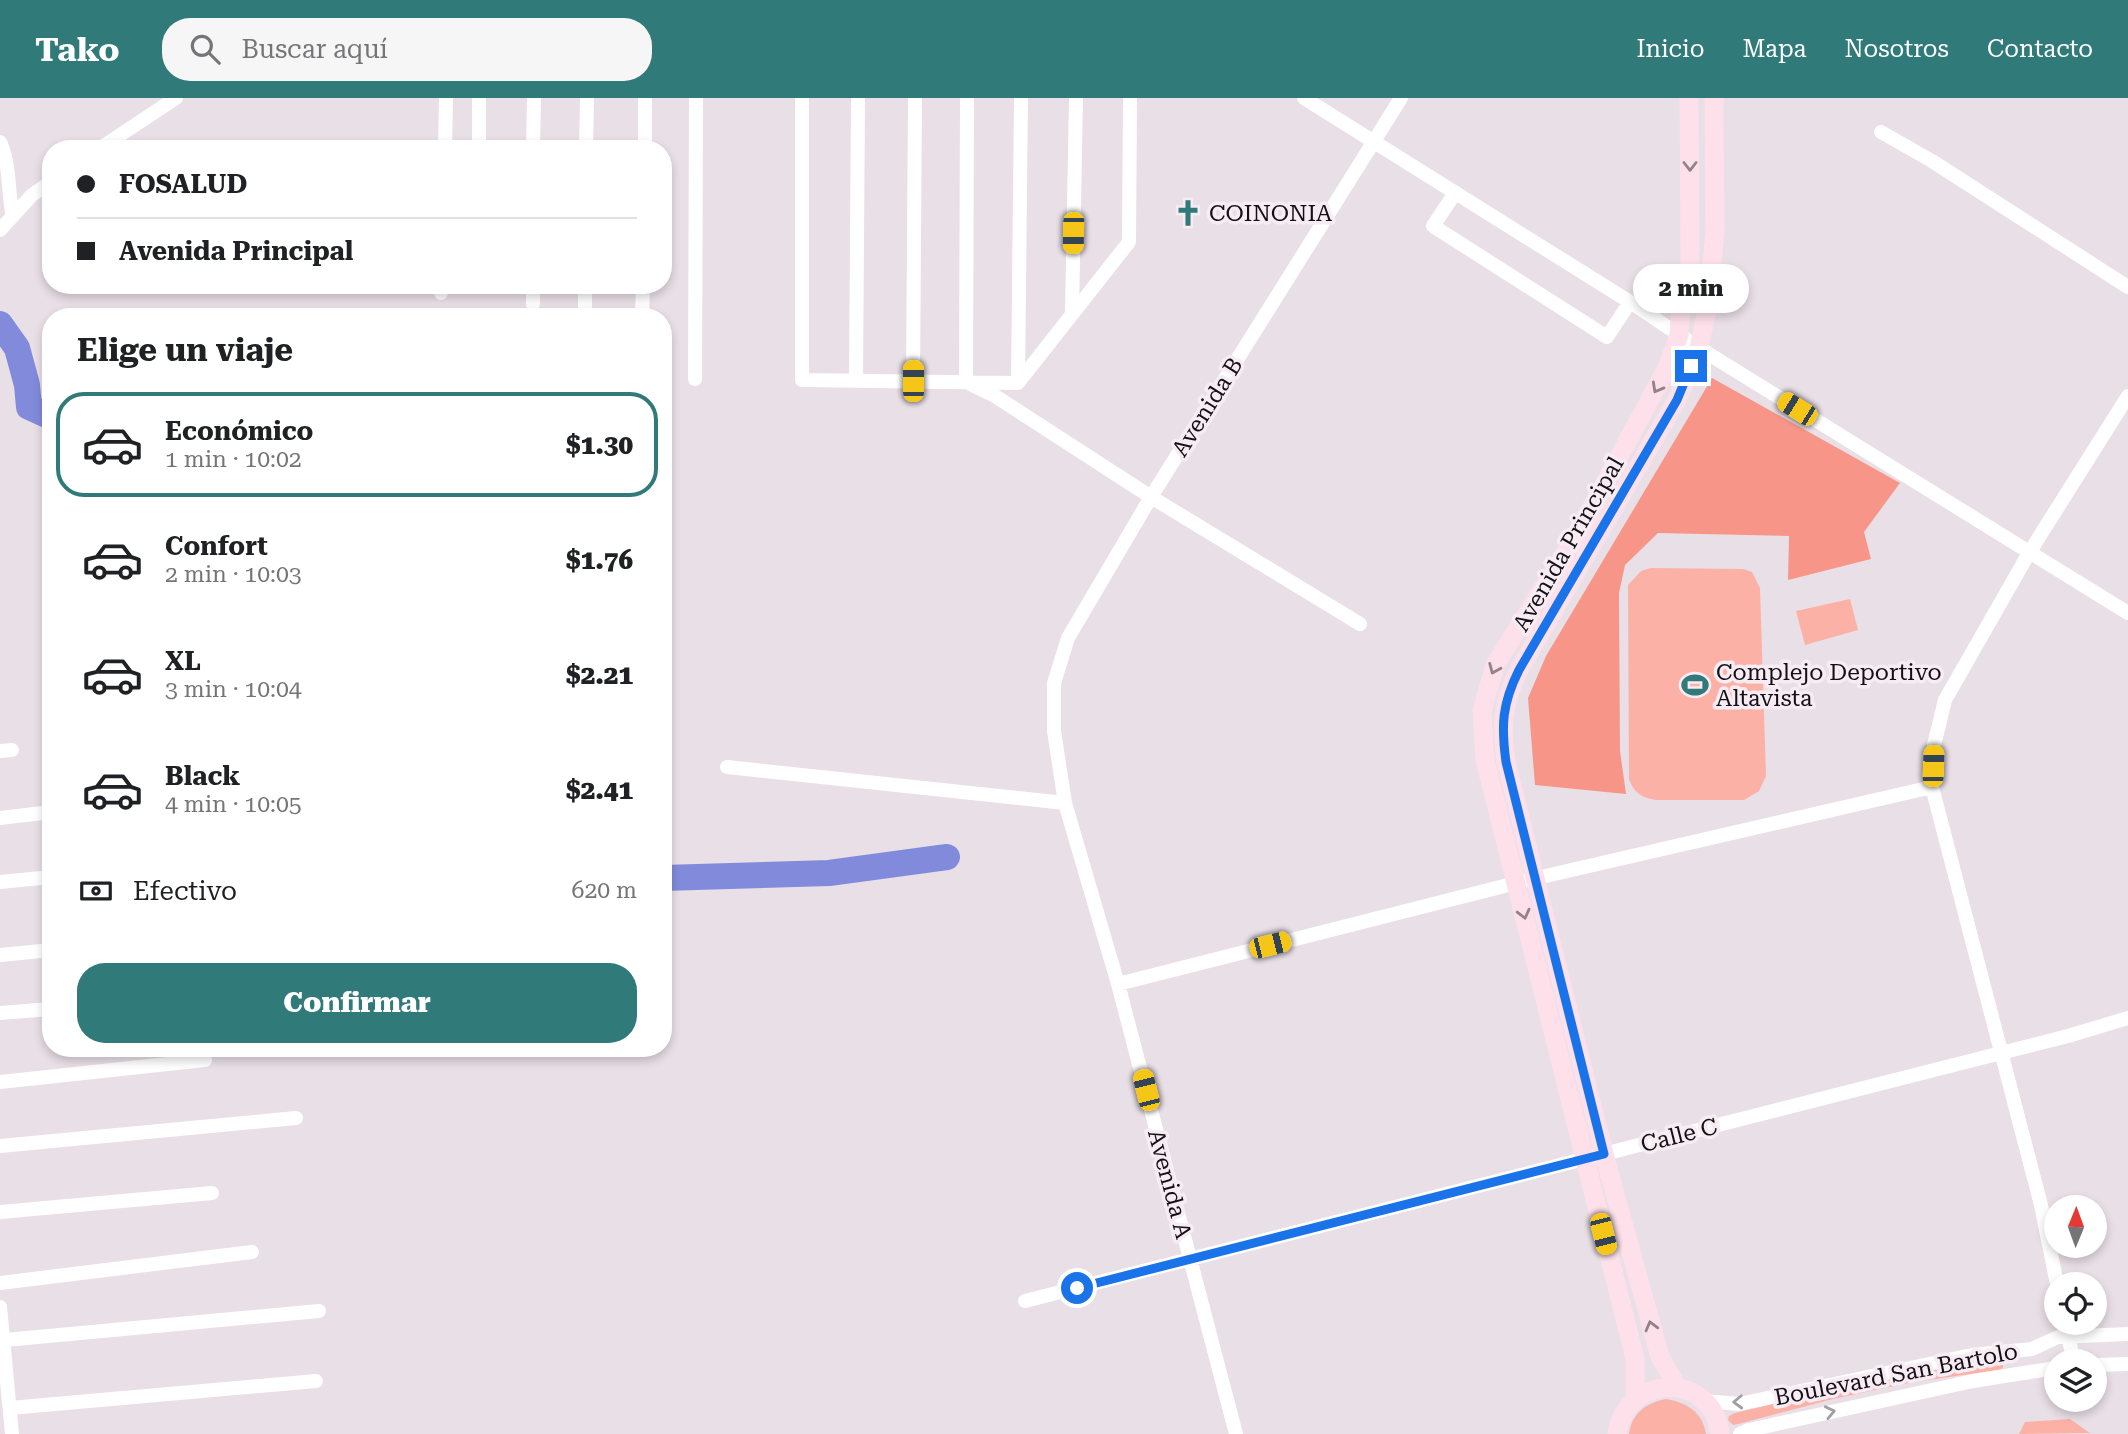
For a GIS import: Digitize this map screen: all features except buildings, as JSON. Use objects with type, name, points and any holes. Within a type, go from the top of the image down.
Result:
[{"type":"street","points":[[113,140],[176,98]]},
{"type":"street","points":[[445,140],[446,98]]},
{"type":"street","points":[[479,98],[479,140]]},
{"type":"street","points":[[533,140],[534,98]]},
{"type":"street","points":[[586,140],[587,98]]},
{"type":"street","points":[[645,98],[645,140]]},
{"type":"street","points":[[695,379],[696,98]]},
{"type":"street","points":[[802,98],[802,380],[1018,383]]},
{"type":"street","points":[[856,381],[858,98]]},
{"type":"street","points":[[913,381],[915,98]]},
{"type":"street","points":[[966,382],[967,98]]},
{"type":"street","points":[[1018,383],[1021,98]]},
{"type":"street","points":[[1072,314],[1076,98]]},
{"type":"street","points":[[1018,383],[1129,242],[1130,98]]},
{"type":"street","points":[[1304,98],[1699,348],[2128,613]]},
{"type":"street","name":"Avenida B","points":[[1054,731],[1054,683],[1068,638],[1151,497],[1401,98]]},
{"type":"street","name":"Avenida Principal","points":[[1635,1399],[1635,1359],[1485,760],[1482,710],[1495,665],[1538,599],[1599,494],[1667,368],[1679,335],[1681,305],[1689,284],[1689,98]]},
{"type":"street","name":"Avenida Principal","points":[[1678,1388],[1660,1357],[1604,1154],[1506,762],[1502,731],[1509,690],[1677,400],[1699,348],[1714,253],[1714,98]]},
{"type":"street","points":[[1881,132],[1932,161],[2128,287]]},
{"type":"street","points":[[0,142],[10,180],[9,200],[13,216]]},
{"type":"street","points":[[0,230],[32,195],[42,188]]},
{"type":"street","points":[[1455,193],[1433,226],[1607,337],[1630,303]]},
{"type":"street","points":[[533,294],[533,304]]},
{"type":"street","points":[[966,382],[995,396],[1151,497],[1360,624]]},
{"type":"street","points":[[2055,1272],[2041,1205],[1932,786],[1934,745],[1945,700],[2029,553],[2128,396]]},
{"type":"street","name":"Avenida A","points":[[1054,731],[1065,803],[1118,984],[1236,1434]]},
{"type":"street","points":[[727,767],[1065,803]]},
{"type":"street","points":[[1118,984],[1536,878],[1932,786]]},
{"type":"street","points":[[0,818],[42,813]]},
{"type":"street","points":[[0,882],[42,878]]},
{"type":"street","points":[[0,955],[42,951]]},
{"type":"street","points":[[0,1013],[42,1010]]},
{"type":"street","name":"Calle C","points":[[1025,1301],[2128,1018]]},
{"type":"street","points":[[0,1082],[205,1060]]},
{"type":"street","points":[[0,1146],[296,1118]]},
{"type":"street","points":[[0,1212],[212,1193]]},
{"type":"street","points":[[0,1283],[252,1252]]},
{"type":"street","points":[[0,1307],[12,1434]]},
{"type":"street","points":[[5,1340],[319,1311]]},
{"type":"street","name":"Boulevard San Bartolo","points":[[2107,1332],[2128,1334]]},
{"type":"street","name":"Boulevard San Bartolo","points":[[1704,1401],[1739,1404],[1972,1355],[2032,1349],[2060,1335]]},
{"type":"street","points":[[2011,1350],[2013,1374]]},
{"type":"street","points":[[2107,1365],[2128,1364]]},
{"type":"street","name":"Boulevard San Bartolo","points":[[1740,1434],[2013,1374],[2044,1370]]},
{"type":"street","points":[[10,1408],[316,1381]]},
{"type":"street","points":[[1616,1429],[1635,1399],[1648,1391],[1663,1387],[1692,1392],[1704,1401],[1713,1412],[1720,1434]]},
{"type":"shaded area","points":[[1712,378],[1900,483],[1864,532],[1871,559],[1788,580],[1789,536],[1658,533],[1625,565],[1619,593],[1620,751],[1626,794],[1535,785],[1528,698],[1546,656]]},
{"type":"shaded area","name":"Complejo Deportivo Altavista","points":[[1651,568],[1743,569],[1752,572],[1760,588],[1766,776],[1759,791],[1744,800],[1656,800],[1643,796],[1631,784],[1628,585],[1641,571]]},
{"type":"shaded area","points":[[1850,599],[1858,630],[1805,645],[1796,611]]},
{"type":"shaded area","points":[[1994,1359],[2003,1361],[2003,1368],[1913,1382],[1733,1425],[1728,1420],[1729,1416],[1735,1413],[1911,1371]]},
{"type":"shaded area","points":[[1666,1399],[1692,1409],[1701,1420],[1706,1434],[1629,1434],[1633,1420],[1641,1410]]},
{"type":"shaded area","points":[[2070,1419],[2090,1433],[2019,1434],[2025,1422]]},
{"type":"waterway","points":[[0,324],[17,348],[27,385],[29,407],[42,413]]},
{"type":"waterway","points":[[672,878],[829,873],[947,857]]},
{"type":"place","name":"COINONIA","points":[[1188,213]]},
{"type":"place","name":"Complejo Deportivo Altavista","points":[[1695,685]]},
{"type":"route","points":[[1077,1288],[1604,1154],[1506,762],[1502,731],[1504,711],[1509,690],[1519,670],[1677,400],[1691,366]]}]
